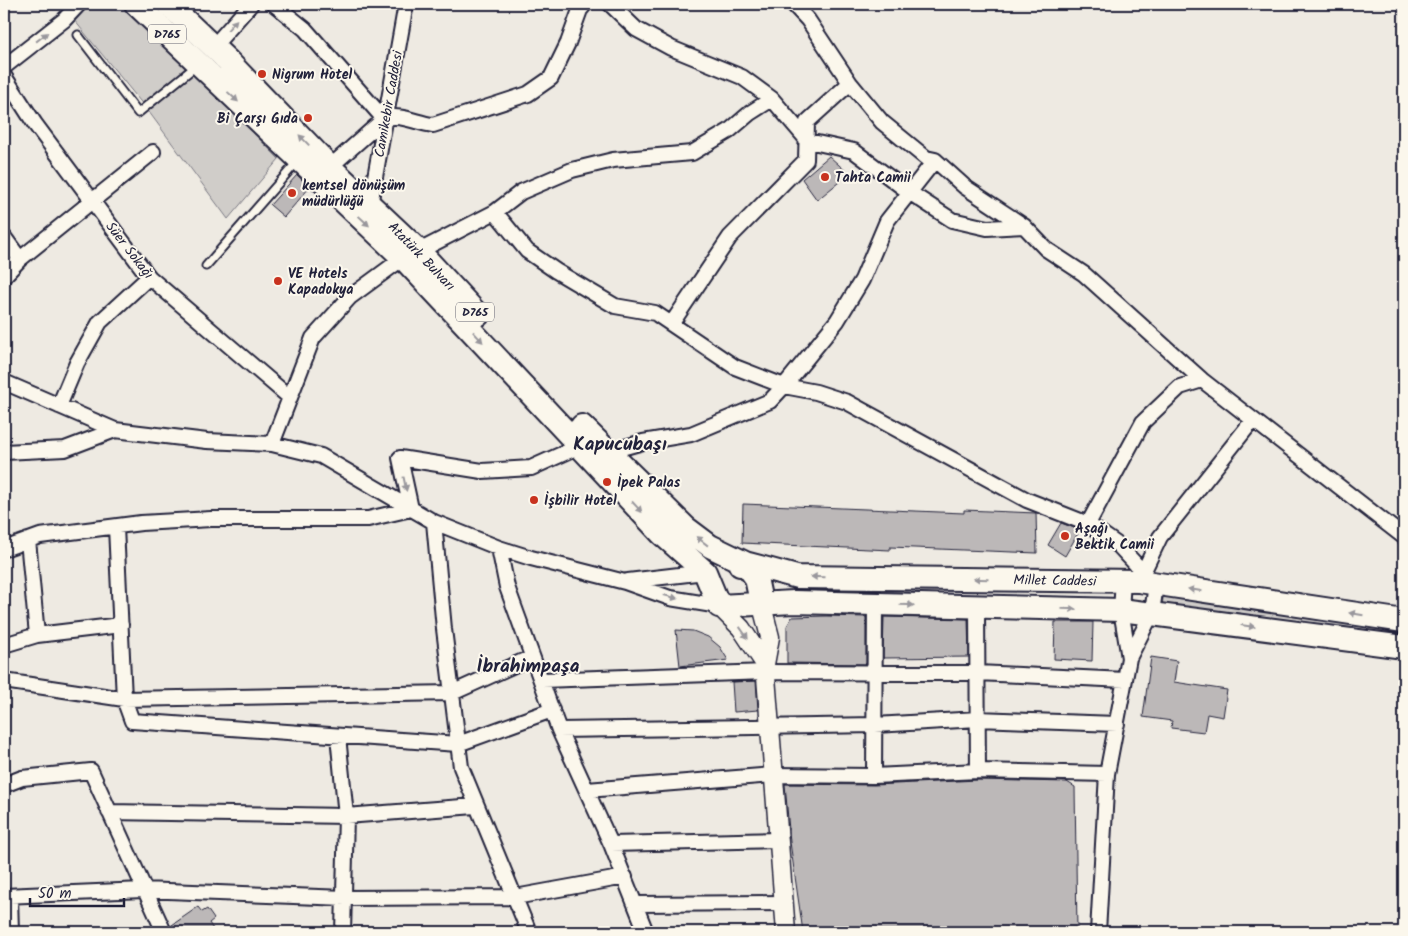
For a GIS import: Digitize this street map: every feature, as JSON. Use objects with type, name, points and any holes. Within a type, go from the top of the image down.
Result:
[{"type":"main road","name":"Atatürk Bulvarı","points":[[136,4],[299,160],[411,254],[607,452],[686,528],[710,546],[745,563]]},
{"type":"main road","name":"Atatürk Bulvarı","points":[[168,4],[370,205],[580,446],[662,534],[705,572]]},
{"type":"main road","points":[[198,64],[213,47]]},
{"type":"main road","points":[[745,563],[756,578],[761,602]]},
{"type":"main road","name":"Millet Caddesi","points":[[705,572],[745,563],[797,577],[1140,580],[1404,621]]},
{"type":"main road","points":[[705,572],[718,606]]},
{"type":"main road","name":"Millet Caddesi","points":[[718,606],[761,602],[1121,610],[1404,647]]},
{"type":"street","points":[[4,67],[64,20],[79,4]]},
{"type":"street","points":[[213,47],[251,4]]},
{"type":"street","points":[[274,4],[305,29],[384,119]]},
{"type":"street","name":"Camikebir Caddesi","points":[[370,205],[406,4]]},
{"type":"street","points":[[330,167],[384,119],[393,116],[421,124],[433,125],[528,94],[551,78],[568,43],[580,10],[585,4]]},
{"type":"street","points":[[610,4],[636,29],[671,48],[742,77],[772,99],[808,141],[854,151],[908,192],[952,220],[987,228],[1024,226]]},
{"type":"street","points":[[793,4],[808,20],[850,83],[882,122],[926,158],[935,160],[965,187],[1024,226],[1046,249],[1084,274],[1202,380],[1404,537]]},
{"type":"street","name":"Süer Sokağı","points":[[4,76],[35,124],[148,277],[288,396]]},
{"type":"street","points":[[672,323],[730,237],[806,160],[807,122],[850,83]]},
{"type":"street","points":[[272,444],[288,396],[313,338],[350,297],[411,254],[495,212],[521,192],[572,170],[613,160],[692,153],[728,131],[750,113],[772,99]]},
{"type":"street","points":[[4,276],[20,260],[153,152]]},
{"type":"street","points":[[607,452],[643,442],[691,434],[770,401],[836,321],[862,280],[887,221],[935,160]]},
{"type":"street","points":[[495,212],[527,251],[556,271],[615,306],[655,313],[735,366],[784,386],[816,392],[847,402],[1027,500],[1088,524],[1118,545],[1140,580],[1152,613],[1129,658],[1107,774],[1098,932]]},
{"type":"street","points":[[4,237],[20,260]]},
{"type":"street","points":[[59,406],[77,363],[100,322],[148,277]]},
{"type":"street","points":[[1088,524],[1143,422],[1180,387],[1202,380]]},
{"type":"street","points":[[4,382],[115,430],[207,441],[272,444],[321,456],[434,522],[498,548],[625,582],[670,598],[718,606],[741,628],[765,668]]},
{"type":"street","points":[[1129,658],[1121,610],[1140,580],[1160,537],[1253,420]]},
{"type":"street","points":[[4,452],[65,449],[115,430]]},
{"type":"street","points":[[411,509],[400,458],[482,471],[531,468],[580,446]]},
{"type":"street","points":[[4,549],[40,536],[141,523],[211,519],[368,518],[411,509]]},
{"type":"street","points":[[434,522],[461,767],[475,806],[529,932]]},
{"type":"street","points":[[116,527],[124,699],[132,721],[458,744],[552,710]]},
{"type":"street","points":[[28,540],[37,635]]},
{"type":"street","points":[[498,548],[507,588],[559,730],[611,844],[646,932]]},
{"type":"street","points":[[625,582],[705,572]]},
{"type":"street","points":[[761,602],[770,637],[765,668],[786,932]]},
{"type":"street","points":[[874,776],[875,604]]},
{"type":"street","points":[[977,607],[978,771]]},
{"type":"street","points":[[4,645],[37,635],[120,625]]},
{"type":"street","points":[[4,681],[124,699],[452,692],[532,657]]},
{"type":"street","points":[[542,680],[765,668],[875,674],[978,673],[1125,680]]},
{"type":"street","points":[[559,730],[875,725],[978,719],[1117,724]]},
{"type":"street","points":[[338,736],[346,816],[343,932]]},
{"type":"street","points":[[4,785],[22,778],[91,771],[143,890],[164,932]]},
{"type":"street","points":[[587,790],[773,775],[874,776],[978,771],[1107,774]]},
{"type":"street","points":[[109,812],[346,816],[475,806]]},
{"type":"street","points":[[611,844],[778,840]]},
{"type":"street","points":[[11,932],[7,896],[143,890],[344,898],[515,897],[625,877]]},
{"type":"street","points":[[636,904],[783,903]]},
{"type":"lane","points":[[78,35],[138,113],[198,64]]},
{"type":"lane","points":[[206,266],[299,160]]},
{"type":"shaded area","points":[[81,4],[127,4],[279,159],[228,219],[149,112],[70,15]]},
{"type":"shaded area","points":[[1164,593],[1404,628],[1404,638],[1162,606]]},
{"type":"building","name":"Tahta Camii","points":[[829,156],[849,174],[817,200],[802,179]]},
{"type":"building","name":"kentsel dönüşüm müdürlüğü","points":[[297,175],[310,187],[284,217],[270,205]]},
{"type":"building","points":[[743,504],[964,513],[964,510],[1036,513],[1037,553],[890,547],[890,550],[742,543]]},
{"type":"building","name":"Aşağı Bektik Camii","points":[[1061,523],[1080,530],[1065,556],[1048,545]]},
{"type":"building","points":[[792,617],[866,617],[866,664],[787,663],[787,626]]},
{"type":"building","points":[[884,617],[968,619],[969,657],[883,658]]},
{"type":"building","points":[[1055,622],[1093,622],[1092,661],[1054,659]]},
{"type":"building","points":[[676,630],[693,631],[708,637],[720,647],[728,660],[680,666]]},
{"type":"building","points":[[1151,657],[1177,661],[1174,682],[1227,690],[1223,717],[1207,714],[1204,732],[1171,728],[1172,721],[1143,717]]},
{"type":"building","points":[[756,681],[758,710],[734,712],[732,682]]},
{"type":"building","points":[[978,780],[1067,782],[1075,787],[1077,932],[803,932],[790,842],[785,784],[874,785]]},
{"type":"building","points":[[198,907],[202,912],[207,909],[214,919],[209,923],[215,932],[177,932],[172,925]]},
{"type":"place","name":"Nigrum Hotel","points":[[262,74]]},
{"type":"place","name":"Bi Çarşı Gıda","points":[[308,118]]},
{"type":"place","name":"Tahta Camii","points":[[825,177]]},
{"type":"place","name":"kentsel dönüşüm müdürlüğü","points":[[292,193]]},
{"type":"place","name":"VE Hotels Kapadokya","points":[[278,281]]},
{"type":"place","name":"İpek Palas","points":[[607,482]]},
{"type":"place","name":"İşbilir Hotel","points":[[534,500]]},
{"type":"place","name":"Aşağı Bektik Camii","points":[[1065,536]]},
{"type":"district","name":"Kapucubaşı","points":[[620,443]]},
{"type":"district","name":"İbrahimpaşa","points":[[528,665]]}]
